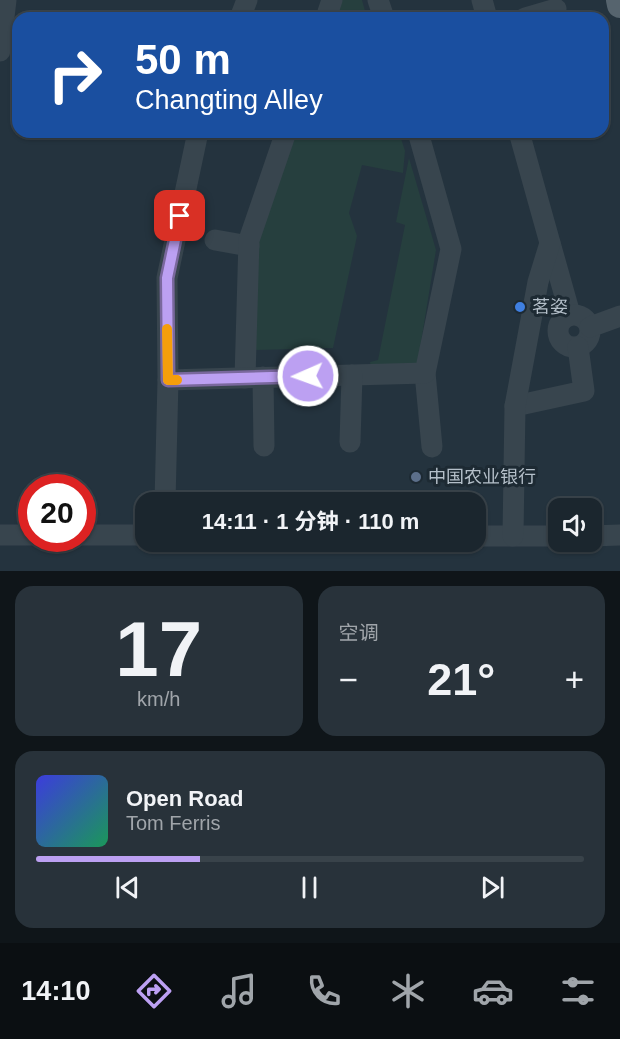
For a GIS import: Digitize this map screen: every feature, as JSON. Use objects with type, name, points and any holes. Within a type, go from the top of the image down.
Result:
[{"type":"main road","points":[[619,0],[620,5]]},
{"type":"street","points":[[0,51],[6,0]]},
{"type":"street","points":[[546,12],[556,9]]},
{"type":"street","points":[[165,492],[168,380],[167,278],[197,138]]},
{"type":"street","points":[[264,446],[254,378],[249,246],[284,138]]},
{"type":"street","points":[[420,138],[451,249],[425,373],[432,447]]},
{"type":"street","points":[[521,138],[570,315]]},
{"type":"street","points":[[215,240],[249,246]]},
{"type":"street","points":[[513,536],[514,406],[538,282],[550,243]]},
{"type":"street","points":[[570,315],[579,315],[586,319],[590,327],[590,336],[578,347],[569,347],[562,342],[558,334],[558,326],[563,318],[570,315]]},
{"type":"street","points":[[590,327],[620,316]]},
{"type":"street","points":[[514,406],[584,391],[578,347]]},
{"type":"street","points":[[168,380],[425,373]]},
{"type":"street","points":[[350,442],[352,375]]},
{"type":"street","points":[[0,535],[18,535]]},
{"type":"street","points":[[96,535],[135,535]]},
{"type":"street","points":[[602,536],[620,535]]},
{"type":"street","points":[[486,536],[548,536]]},
{"type":"green space","points":[[334,0],[362,0],[365,12],[330,12]]},
{"type":"green space","points":[[288,138],[401,138],[405,151],[403,173],[362,165],[349,213],[357,236],[333,348],[256,350],[256,232]]},
{"type":"green space","points":[[409,158],[436,250],[417,367],[371,369],[370,362],[378,360],[405,225],[396,222]]},
{"type":"slow traffic","points":[[167,329],[168,380],[177,380]]},
{"type":"place","name":"茗姿","points":[[520,307]]},
{"type":"place","name":"中国农业银行","points":[[416,477]]},
{"type":"route","points":[[180,216],[167,278],[168,380],[308,376]]}]
